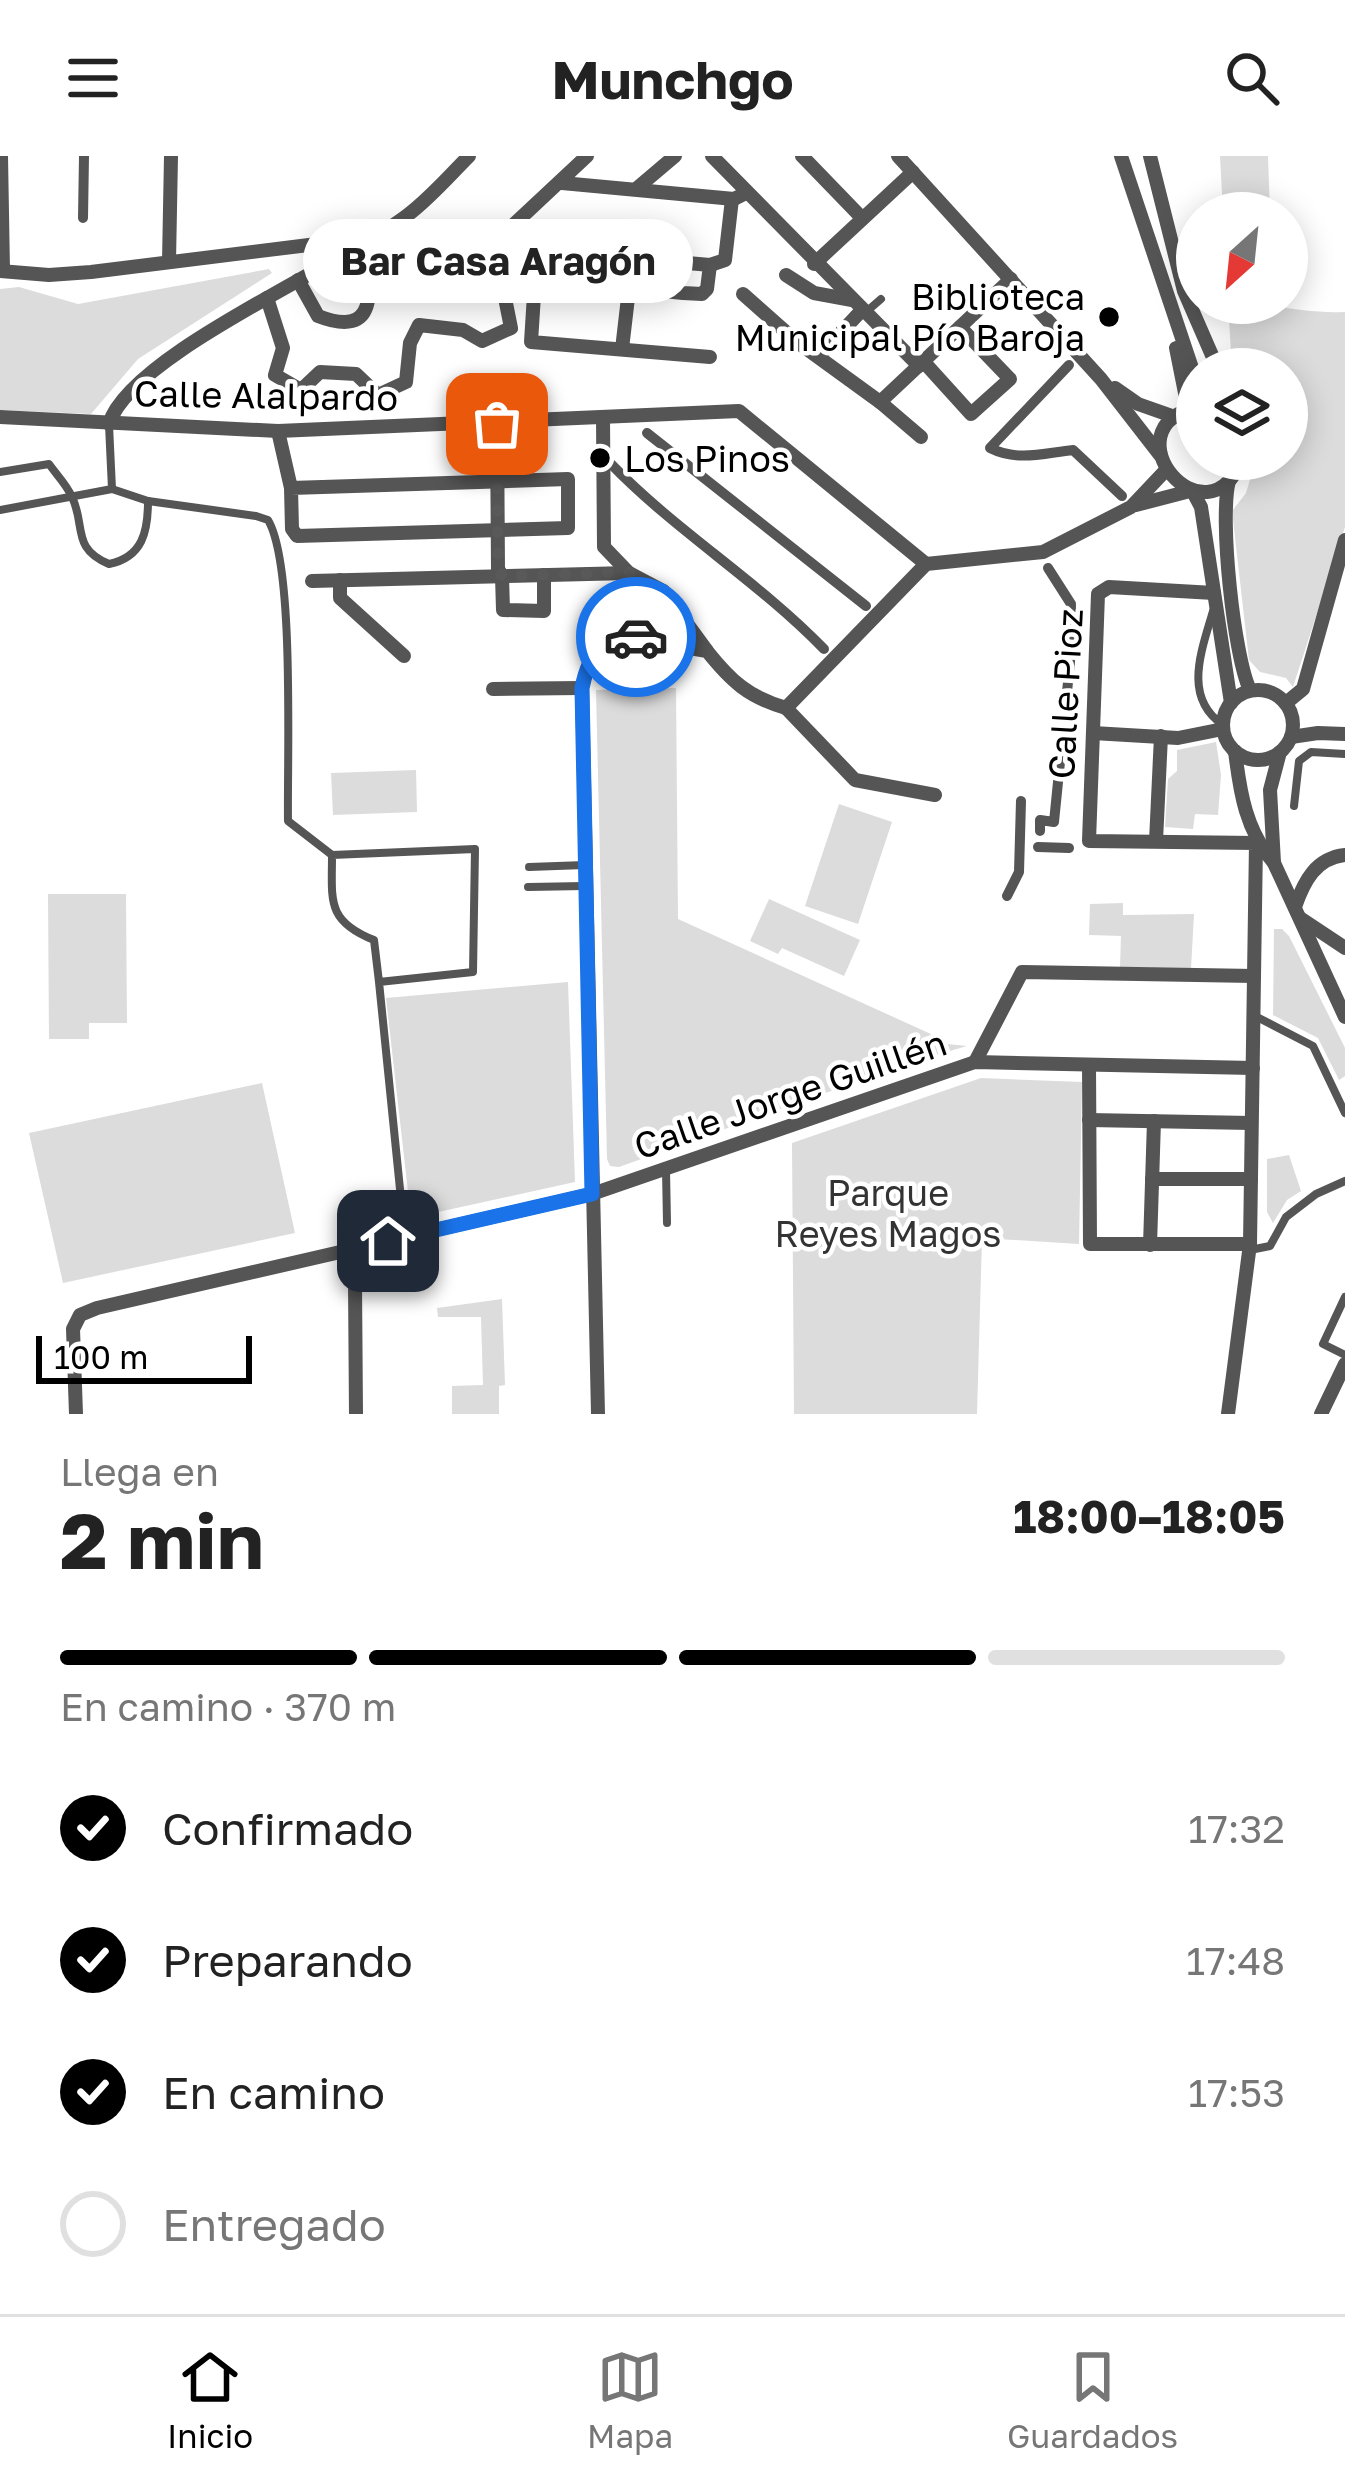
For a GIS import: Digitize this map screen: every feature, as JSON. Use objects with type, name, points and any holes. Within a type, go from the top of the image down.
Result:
[{"type":"street","points":[[1,156],[2,270],[49,274],[402,239],[491,243],[542,277],[702,294],[739,196]]},
{"type":"street","points":[[83,218],[84,156]]},
{"type":"street","points":[[169,262],[171,156]]},
{"type":"street","points":[[109,424],[114,409],[174,355],[409,214],[470,156]]},
{"type":"street","points":[[402,239],[417,266],[470,270],[491,243],[587,156]]},
{"type":"street","points":[[712,156],[739,196],[971,414],[1010,379],[960,327]]},
{"type":"street","points":[[802,156],[862,218]]},
{"type":"street","points":[[898,156],[1101,379],[1160,454],[1166,471],[1192,490],[1201,507],[1231,703],[1223,727],[1235,751],[1240,794],[1256,843],[1250,1247],[1228,1414]]},
{"type":"street","points":[[1120,156],[1182,348]]},
{"type":"street","points":[[1150,156],[1184,291],[1209,348]]},
{"type":"street","points":[[637,189],[665,159]]},
{"type":"street","points":[[814,264],[913,172]]},
{"type":"street","points":[[562,183],[739,196]]},
{"type":"street","points":[[518,221],[563,252],[717,263]]},
{"type":"street","points":[[276,249],[285,255],[294,282],[318,316],[342,322],[359,319],[365,312],[370,289],[368,240]]},
{"type":"street","points":[[267,298],[283,347],[275,374],[301,390],[320,372],[356,374],[378,395],[406,382],[410,343],[419,325],[463,330],[482,341],[511,328],[505,298],[524,264]]},
{"type":"street","points":[[786,275],[814,293],[860,308]]},
{"type":"street","points":[[542,277],[534,295],[530,342],[710,357]]},
{"type":"street","points":[[880,402],[1011,279]]},
{"type":"street","points":[[622,349],[629,289]]},
{"type":"street","points":[[743,294],[921,437]]},
{"type":"street","points":[[820,355],[860,308]]},
{"type":"street","points":[[1070,365],[990,448],[1041,457],[1072,450],[1126,501]]},
{"type":"street","points":[[1101,379],[1150,408],[1176,411]]},
{"type":"street","points":[[1150,408],[1176,395]]},
{"type":"street","name":"Calle Alalpardo","points":[[0,417],[278,431],[739,411],[926,564]]},
{"type":"street","points":[[603,418],[604,547],[629,572],[663,591],[731,681],[753,698],[786,708],[855,780],[934,795]]},
{"type":"street","points":[[1160,454],[1166,427],[1176,419]]},
{"type":"street","points":[[497,424],[498,569],[503,610],[544,611],[544,575]]},
{"type":"street","points":[[278,431],[291,488],[292,529],[297,536],[568,528],[568,479],[291,488]]},
{"type":"street","points":[[647,433],[866,606]]},
{"type":"street","points":[[611,464],[652,507],[780,604],[824,649]]},
{"type":"street","points":[[786,708],[926,564],[1040,553],[1166,471]]},
{"type":"street","points":[[1126,501],[1211,490],[1228,482],[1227,537],[1240,669],[1250,690]]},
{"type":"street","points":[[1274,863],[1270,790],[1280,752],[1291,737],[1288,707],[1303,689],[1338,591],[1345,540]]},
{"type":"street","points":[[1040,831],[1040,820],[1054,822],[1070,662],[1071,604],[1048,568]]},
{"type":"street","points":[[312,581],[629,572]]},
{"type":"street","points":[[340,580],[340,598],[404,656]]},
{"type":"street","name":"Calle Pioz","points":[[1156,841],[1089,842],[1099,594],[1109,587],[1214,598]]},
{"type":"street","points":[[636,638],[657,617],[663,591]]},
{"type":"street","points":[[598,1414],[582,688],[585,670],[606,641],[619,636],[707,651]]},
{"type":"street","points":[[493,689],[582,688]]},
{"type":"street","points":[[1231,703],[1250,690],[1274,693],[1318,733]]},
{"type":"street","points":[[1093,733],[1178,738],[1223,727]]},
{"type":"street","points":[[1291,737],[1345,734]]},
{"type":"street","points":[[1161,736],[1156,841],[1256,843],[1274,863],[1343,1006]]},
{"type":"street","points":[[1235,751],[1257,760],[1280,752]]},
{"type":"street","points":[[1007,896],[1019,872],[1021,801]]},
{"type":"street","points":[[1038,847],[1069,848]]},
{"type":"street","points":[[1298,912],[1306,878],[1336,854],[1345,855]]},
{"type":"street","points":[[1298,912],[1345,948]]},
{"type":"street","points":[[1253,1067],[975,1062],[1022,972],[1254,976]]},
{"type":"street","name":"Calle Jorge Guillén","points":[[76,1414],[73,1329],[80,1316],[97,1308],[592,1194],[975,1062]]},
{"type":"street","points":[[1089,1065],[1090,1244],[1250,1247]]},
{"type":"street","points":[[1089,1120],[1251,1123]]},
{"type":"street","points":[[1150,1245],[1154,1121]]},
{"type":"street","points":[[1152,1179],[1251,1179]]},
{"type":"street","points":[[349,1251],[355,1282],[356,1414]]},
{"type":"street","points":[[1321,1414],[1345,1359]]},
{"type":"lane","points":[[860,308],[880,298]]},
{"type":"lane","points":[[109,424],[112,489]]},
{"type":"lane","points":[[0,472],[49,464],[74,499],[77,527],[89,553],[109,564],[141,546],[148,527],[148,501]]},
{"type":"lane","points":[[0,510],[112,489],[148,501],[268,520],[276,534],[284,595],[288,821],[332,855],[475,849],[472,972],[379,982]]},
{"type":"lane","points":[[1214,598],[1197,674],[1202,706],[1223,727]]},
{"type":"lane","points":[[585,670],[671,673],[675,646]]},
{"type":"lane","points":[[1294,806],[1299,761],[1311,752],[1345,754]]},
{"type":"lane","points":[[332,855],[332,910],[350,931],[374,940],[401,1198],[398,1238]]},
{"type":"lane","points":[[529,867],[585,865]]},
{"type":"lane","points":[[528,887],[586,886]]},
{"type":"lane","points":[[1253,1016],[1313,1046],[1345,1113]]},
{"type":"lane","points":[[666,1168],[668,1223]]},
{"type":"lane","points":[[1250,1247],[1270,1246],[1286,1217],[1345,1180]]},
{"type":"lane","points":[[1345,1297],[1324,1344],[1345,1359]]},
{"type":"green space","points":[[1220,156],[1268,156],[1269,192],[1222,192]]},
{"type":"green space","points":[[269,269],[272,273],[138,359],[91,414],[0,410],[0,289],[19,287],[78,304]]},
{"type":"green space","points":[[1308,310],[1345,312],[1345,527],[1293,687],[1286,678],[1260,672],[1249,660],[1232,511],[1250,480],[1308,480],[1308,348],[1231,348],[1229,324],[1308,324]]},
{"type":"green space","points":[[676,688],[678,919],[933,1035],[928,1042],[967,1046],[619,1167],[610,1166],[596,690]]},
{"type":"green space","points":[[1216,742],[1221,775],[1218,815],[1195,814],[1193,829],[1165,827],[1168,779],[1177,771],[1177,750]]},
{"type":"green space","points":[[416,770],[417,812],[333,815],[331,773]]},
{"type":"green space","points":[[839,804],[892,822],[858,924],[805,906]]},
{"type":"green space","points":[[48,894],[126,894],[127,1023],[89,1023],[89,1039],[49,1039]]},
{"type":"green space","points":[[769,899],[860,940],[844,976],[782,948],[778,954],[750,941]]},
{"type":"green space","points":[[1123,903],[1123,915],[1194,914],[1191,969],[1120,967],[1121,936],[1089,935],[1090,904]]},
{"type":"green space","points":[[1274,929],[1289,936],[1345,1048],[1345,1076],[1339,1080],[1318,1038],[1273,1015]]},
{"type":"green space","points":[[568,982],[575,1182],[411,1218],[386,998]]},
{"type":"green space","name":"Parque Reyes Magos","points":[[981,1078],[1082,1082],[1079,1244],[982,1238],[977,1414],[794,1414],[792,1143]]},
{"type":"green space","points":[[262,1083],[295,1233],[63,1283],[29,1133]]},
{"type":"green space","points":[[1289,1155],[1301,1191],[1287,1200],[1273,1223],[1267,1212],[1267,1159]]},
{"type":"green space","points":[[502,1299],[505,1385],[499,1386],[499,1414],[452,1414],[452,1386],[483,1385],[481,1317],[438,1317],[437,1308]]},
{"type":"way so far","points":[[497,424],[498,569],[502,576],[629,572],[663,591],[657,617],[636,637]]},
{"type":"place","name":"Biblioteca Municipal Pío Baroja","points":[[1109,317]]},
{"type":"place","name":"Bar Casa Aragón","points":[[497,424]]},
{"type":"place","name":"Los Pinos","points":[[600,458]]},
{"type":"route","points":[[388,1241],[592,1194],[582,688],[585,670],[606,641],[636,637]]}]
